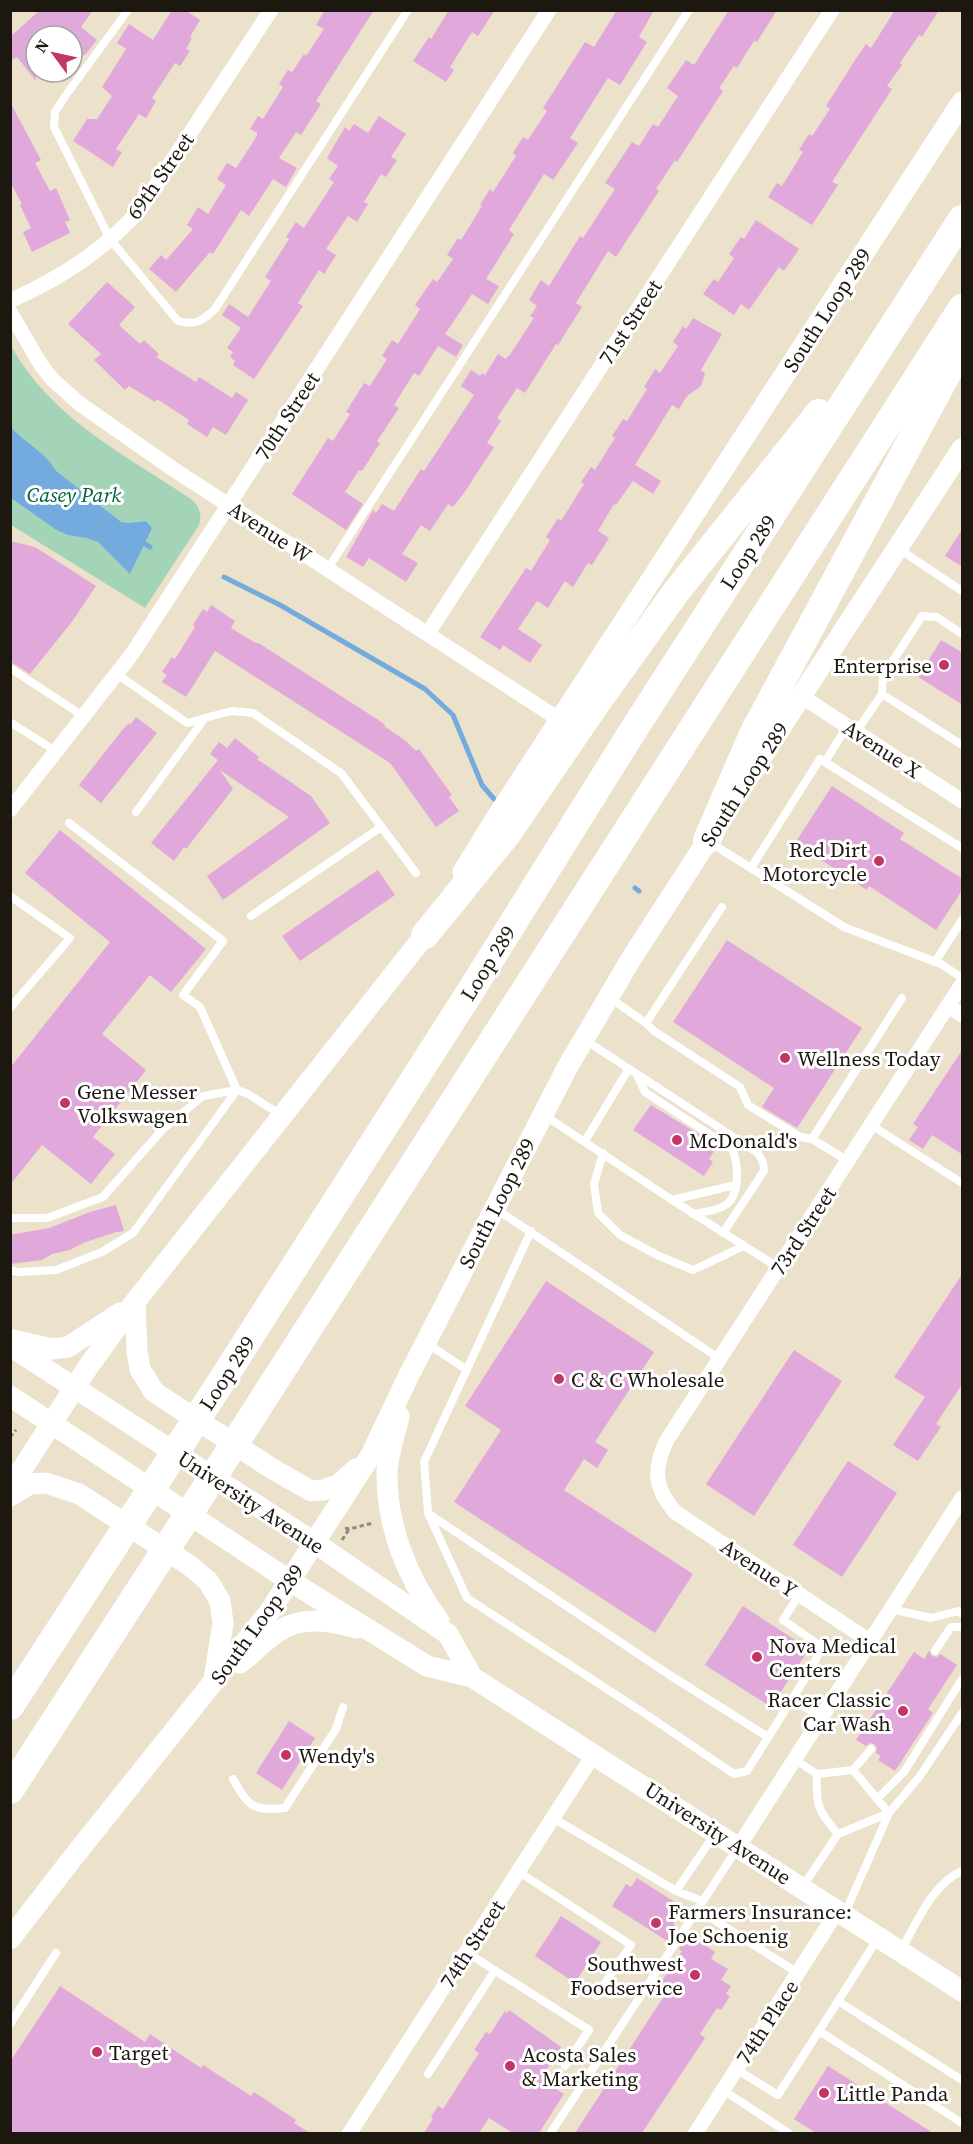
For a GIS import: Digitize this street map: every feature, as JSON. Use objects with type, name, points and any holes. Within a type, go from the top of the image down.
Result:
[{"type":"highway","name":"Loop 289","points":[[10,1706],[217,1388],[470,992],[640,719],[963,219]]},
{"type":"highway","points":[[10,1790],[963,308]]},
{"type":"highway","points":[[425,935],[507,834],[676,592],[755,490],[904,309]]},
{"type":"highway","points":[[707,840],[753,732],[963,345]]},
{"type":"main road","name":"South Loop 289","points":[[10,1488],[75,1387],[135,1302],[425,935],[493,823],[963,102]]},
{"type":"main road","name":"South Loop 289","points":[[10,1939],[270,1611],[315,1544],[371,1455],[494,1208],[584,1039],[707,840],[963,449]]},
{"type":"main road","points":[[10,1340],[52,1349],[68,1347],[135,1302]]},
{"type":"main road","points":[[135,1302],[140,1369],[154,1392],[206,1426],[311,1491],[338,1485],[371,1455]]},
{"type":"main road","name":"University Avenue","points":[[10,1346],[315,1544],[448,1634],[472,1677]]},
{"type":"main road","points":[[408,1377],[387,1473],[388,1504],[395,1534],[408,1568],[423,1599],[448,1634]]},
{"type":"main road","name":"University Avenue","points":[[10,1396],[372,1633],[427,1666],[472,1677],[963,1991]]},
{"type":"main road","points":[[10,1496],[30,1484],[46,1483],[79,1494],[189,1565],[208,1581],[220,1601],[223,1623],[213,1684]]},
{"type":"main road","points":[[213,1684],[280,1630],[294,1624],[312,1621],[340,1623],[372,1633]]},
{"type":"street","name":"69th Street","points":[[10,301],[77,266],[139,211],[270,10]]},
{"type":"street","name":"70th Street","points":[[10,810],[117,674],[229,506],[549,10]]},
{"type":"street","name":"71st Street","points":[[428,633],[832,10]]},
{"type":"street","name":"Avenue W","points":[[10,312],[41,365],[53,381],[71,396],[173,469],[560,720]]},
{"type":"street","name":"Avenue X","points":[[801,696],[963,801]]},
{"type":"street","name":"73rd Street","points":[[658,1484],[658,1463],[661,1452],[963,984]]},
{"type":"street","points":[[948,1006],[963,1015]]},
{"type":"street","name":"Avenue Y","points":[[658,1484],[675,1512],[871,1642]]},
{"type":"street","points":[[739,1846],[962,1498]]},
{"type":"street","name":"74th Street","points":[[349,2133],[594,1754]]},
{"type":"street","name":"74th Place","points":[[695,2133],[798,1973],[841,1912]]},
{"type":"lane","points":[[128,10],[66,94],[55,112],[54,127],[110,239],[178,321],[190,325],[202,321],[215,309],[408,10]]},
{"type":"lane","points":[[327,570],[689,10]]},
{"type":"lane","points":[[898,548],[963,591]]},
{"type":"lane","points":[[825,762],[882,694],[883,676],[922,616],[937,617],[963,634]]},
{"type":"lane","points":[[10,669],[85,717]]},
{"type":"lane","points":[[117,674],[187,723],[231,711],[254,713],[341,773],[416,873]]},
{"type":"lane","points":[[882,694],[963,745]]},
{"type":"lane","points":[[136,812],[205,718]]},
{"type":"lane","points":[[10,722],[57,752]]},
{"type":"lane","points":[[751,868],[820,759],[962,848]]},
{"type":"lane","points":[[69,823],[223,941],[183,995],[200,1007],[237,1090]]},
{"type":"lane","points":[[251,916],[381,826]]},
{"type":"lane","points":[[707,840],[844,927],[935,962],[963,978]]},
{"type":"lane","points":[[10,896],[70,938],[10,1008]]},
{"type":"lane","points":[[646,1023],[722,907]]},
{"type":"lane","points":[[935,962],[963,920]]},
{"type":"lane","points":[[609,997],[654,1031],[740,1087],[748,1105],[800,1137],[812,1139],[848,1161]]},
{"type":"lane","points":[[812,1139],[902,998]]},
{"type":"lane","points":[[584,1039],[628,1070],[758,1153],[763,1162],[764,1171],[723,1233]]},
{"type":"lane","points":[[585,1141],[628,1070]]},
{"type":"lane","points":[[637,1075],[645,1092],[732,1149],[738,1169],[733,1195],[722,1207],[693,1214]]},
{"type":"lane","points":[[10,1270],[17,1272],[56,1270],[102,1252],[133,1233],[237,1090]]},
{"type":"lane","points":[[10,1218],[46,1218],[103,1197],[162,1130],[203,1096],[237,1090],[248,1094],[282,1115]]},
{"type":"lane","points":[[543,1114],[779,1268]]},
{"type":"lane","points":[[871,1125],[963,1183]]},
{"type":"lane","points":[[603,1153],[594,1184],[598,1213],[620,1235],[659,1256],[693,1270],[744,1246]]},
{"type":"lane","points":[[672,1200],[735,1185]]},
{"type":"lane","points":[[494,1208],[720,1359]]},
{"type":"lane","points":[[531,1231],[424,1462],[428,1514],[467,1598],[734,1774],[747,1771],[822,1647],[783,1620],[799,1595]]},
{"type":"lane","points":[[426,1343],[466,1370]]},
{"type":"lane","points":[[428,1514],[668,1674],[768,1737]]},
{"type":"lane","points":[[891,1609],[931,1618],[958,1611],[963,1614]]},
{"type":"lane","points":[[934,1651],[951,1627],[963,1627]]},
{"type":"lane","points":[[877,1799],[904,1772],[963,1679]]},
{"type":"lane","points":[[792,1699],[821,1717]]},
{"type":"lane","points":[[233,1779],[245,1800],[263,1810],[285,1808],[336,1729],[343,1707]]},
{"type":"lane","points":[[841,1912],[889,1813],[920,1776],[963,1713]]},
{"type":"lane","points":[[794,1759],[817,1774],[853,1770],[871,1749]]},
{"type":"lane","points":[[853,1770],[889,1813]]},
{"type":"lane","points":[[817,1774],[816,1799],[822,1815],[838,1834]]},
{"type":"lane","points":[[802,1887],[838,1834],[889,1813]]},
{"type":"lane","points":[[553,1818],[676,1891],[702,1901]]},
{"type":"lane","points":[[676,1891],[716,1832]]},
{"type":"lane","points":[[550,2133],[739,1846]]},
{"type":"lane","points":[[900,1951],[935,1894],[947,1880],[963,1871]]},
{"type":"lane","points":[[519,1872],[631,1945],[596,1996]]},
{"type":"lane","points":[[708,1916],[798,1973]]},
{"type":"lane","points":[[736,2069],[778,2095],[879,1937]]},
{"type":"lane","points":[[466,1952],[589,2030],[565,2066]]},
{"type":"lane","points":[[10,2024],[56,1953]]},
{"type":"lane","points":[[428,2074],[495,1970]]},
{"type":"lane","points":[[838,2001],[963,2080]]},
{"type":"lane","points":[[819,2031],[963,2123]]},
{"type":"lane","points":[[723,2090],[790,2133]]},
{"type":"path","points":[[10,1437],[16,1430]]},
{"type":"path","points":[[341,1541],[349,1529],[384,1521]]},
{"type":"green space","name":"Casey Park","points":[[10,344],[26,370],[67,414],[115,450],[191,499],[198,508],[199,525],[145,608],[11,525]]},
{"type":"water","points":[[10,426],[46,458],[55,470],[121,522],[146,521],[152,528],[130,574],[98,542],[68,535],[55,529],[11,498]]},
{"type":"building","points":[[40,10],[93,10],[83,24],[24,24]]},
{"type":"building","points":[[172,10],[185,10],[200,20],[186,49],[190,51],[180,66],[175,63],[152,98],[156,101],[146,118],[139,114],[116,149],[122,152],[113,167],[73,141],[87,119],[97,119],[112,96],[102,87],[126,49],[117,43],[129,24],[153,40]]},
{"type":"building","points":[[325,10],[374,10],[316,101],[321,104],[301,135],[296,132],[279,158],[297,168],[286,187],[273,179],[249,216],[241,210],[213,254],[210,252],[176,292],[149,269],[161,255],[166,260],[193,229],[187,225],[198,207],[208,214],[226,185],[217,179],[227,163],[236,168],[257,136],[257,133],[250,129],[258,116],[263,119],[283,87],[279,84],[288,70],[292,72],[324,29],[316,25]]},
{"type":"building","points":[[449,10],[495,10],[478,36],[472,32],[450,67],[454,70],[446,82],[413,61],[429,37],[431,39]]},
{"type":"building","points":[[617,10],[654,10],[639,37],[647,42],[620,85],[608,78],[570,138],[578,143],[553,180],[544,174],[509,230],[514,234],[486,279],[499,286],[488,304],[472,294],[445,334],[463,345],[456,357],[438,346],[419,376],[414,373],[394,405],[399,408],[377,441],[380,443],[345,492],[363,504],[346,530],[292,494],[328,438],[333,441],[350,414],[346,412],[364,383],[370,386],[387,359],[382,356],[392,340],[398,344],[420,309],[415,305],[433,279],[437,282],[453,259],[447,255],[458,238],[461,240],[490,189],[493,192],[516,156],[513,153],[523,137],[528,140],[547,111],[543,108],[585,42],[594,47]]},
{"type":"building","points":[[729,10],[777,10],[757,42],[754,41],[737,68],[734,66],[719,88],[723,91],[677,162],[675,160],[656,189],[659,191],[616,257],[608,251],[576,303],[582,307],[558,345],[556,344],[525,393],[517,388],[497,418],[501,421],[487,443],[494,447],[464,493],[453,507],[448,504],[430,531],[421,525],[402,554],[418,563],[406,582],[369,558],[363,567],[346,557],[373,510],[376,513],[382,504],[394,511],[421,469],[424,471],[474,395],[461,386],[471,370],[480,376],[482,373],[485,375],[498,354],[506,359],[509,356],[534,318],[530,316],[537,306],[529,300],[541,280],[549,286],[580,236],[583,238],[615,189],[605,183],[632,142],[639,146],[653,124],[658,127],[678,96],[667,88],[686,60],[694,65]]},
{"type":"building","points":[[895,10],[939,10],[922,37],[919,35],[900,63],[902,65],[887,86],[892,89],[832,182],[838,185],[812,225],[768,197],[777,183],[782,186],[803,152],[799,150],[809,134],[812,136],[830,109],[826,106],[855,60],[866,44],[871,48]]},
{"type":"building","points":[[24,24],[24,66],[17,57],[10,61],[10,37]]},
{"type":"building","points":[[84,29],[97,40],[84,55]]},
{"type":"building","points":[[10,102],[41,160],[35,163],[50,191],[56,188],[70,220],[65,222],[70,233],[32,252],[23,232],[31,228],[10,182]]},
{"type":"building","points":[[379,116],[406,134],[391,157],[397,160],[386,177],[381,174],[364,202],[368,204],[357,222],[348,216],[326,249],[336,255],[324,274],[319,270],[298,303],[303,306],[254,379],[233,365],[235,361],[230,357],[233,352],[227,348],[241,328],[222,315],[229,304],[248,317],[271,281],[265,277],[289,239],[286,237],[296,222],[304,228],[334,182],[329,179],[338,166],[327,158],[345,127],[349,131],[354,124],[368,133]]},
{"type":"building","points":[[756,220],[799,249],[784,271],[779,267],[749,310],[741,304],[734,315],[703,294],[714,279],[718,282],[734,258],[729,254],[741,237],[744,239]]},
{"type":"building","points":[[107,282],[135,307],[119,325],[140,344],[144,340],[159,354],[156,357],[196,382],[199,377],[232,398],[236,392],[248,400],[226,435],[213,427],[207,437],[187,424],[189,420],[157,399],[155,402],[129,386],[125,390],[94,360],[101,354],[68,324]]},
{"type":"building","points":[[693,318],[722,334],[701,370],[705,373],[701,386],[687,396],[679,409],[672,405],[635,465],[661,481],[653,494],[633,481],[616,505],[614,504],[598,531],[609,538],[592,565],[588,563],[573,587],[565,581],[548,608],[537,601],[518,629],[542,645],[530,663],[503,645],[500,650],[480,637],[526,568],[531,571],[550,540],[546,537],[558,518],[561,521],[584,484],[581,482],[591,467],[595,470],[615,438],[612,436],[623,419],[627,421],[647,389],[644,387],[655,369],[660,373],[678,346],[673,342],[683,326],[686,329]]},
{"type":"building","points":[[963,528],[963,567],[945,556]]},
{"type":"building","points":[[10,541],[35,547],[96,586],[71,623],[30,674],[11,662]]},
{"type":"building","points":[[211,605],[235,621],[231,628],[380,721],[416,751],[419,749],[452,795],[449,797],[459,811],[436,827],[390,763],[215,651],[186,697],[162,682],[167,675],[162,672],[172,657],[175,659],[195,627],[193,625],[203,609],[207,612]]},
{"type":"building","name":"Enterprise","points":[[941,640],[963,653],[963,705],[918,677]]},
{"type":"building","points":[[136,717],[157,733],[101,803],[79,785],[124,728],[129,723],[130,725]]},
{"type":"building","points":[[235,738],[259,757],[257,759],[311,796],[330,823],[223,900],[207,876],[289,817],[220,770],[233,789],[186,849],[184,847],[174,861],[151,843],[218,760],[210,754],[219,742],[227,748]]},
{"type":"building","name":"Red Dirt Motorcycle","points":[[832,786],[904,833],[900,839],[963,879],[963,889],[936,930],[869,886],[867,890],[795,843]]},
{"type":"building","points":[[60,830],[206,949],[171,992],[150,975],[102,1034],[146,1070],[93,1137],[115,1154],[91,1184],[42,1145],[10,1185],[10,1068],[110,942],[25,873]]},
{"type":"building","points":[[378,870],[395,895],[300,961],[282,936]]},
{"type":"building","name":"Wellness Today","points":[[727,940],[862,1028],[797,1128],[762,1107],[774,1088],[673,1022]]},
{"type":"building","points":[[963,1049],[963,1155],[932,1135],[923,1149],[909,1140],[918,1127],[913,1124]]},
{"type":"building","name":"McDonald's","points":[[651,1105],[705,1138],[705,1141],[716,1148],[709,1159],[713,1162],[704,1176],[633,1130]]},
{"type":"building","points":[[116,1205],[124,1231],[83,1243],[42,1260],[10,1264],[10,1235],[49,1228],[90,1212]]},
{"type":"building","points":[[963,1273],[963,1383],[936,1424],[941,1427],[918,1461],[893,1445],[925,1397],[894,1377]]},
{"type":"building","points":[[546,1281],[654,1352],[595,1442],[608,1450],[597,1468],[584,1459],[564,1490],[693,1574],[655,1633],[454,1502],[501,1430],[465,1406]]},
{"type":"building","points":[[794,1350],[842,1381],[754,1516],[706,1484]]},
{"type":"building","points":[[848,1461],[897,1493],[842,1577],[793,1545]]},
{"type":"building","name":"Nova Medical Centers","points":[[743,1606],[809,1649],[771,1707],[705,1665]]},
{"type":"building","name":"Racer Classic Car Wash","points":[[929,1651],[932,1656],[937,1657],[940,1654],[957,1665],[928,1709],[933,1713],[895,1771],[878,1760],[881,1756],[876,1753],[877,1748],[874,1744],[870,1743],[866,1746],[856,1740],[914,1652],[924,1659]]},
{"type":"building","name":"Wendy's","points":[[289,1721],[315,1738],[282,1790],[256,1773]]},
{"type":"building","name":"Farmers Insurance: Joe Schoenig","points":[[637,1878],[684,1908],[673,1924],[678,1928],[669,1942],[612,1906],[626,1884],[631,1887]]},
{"type":"building","points":[[561,1916],[601,1942],[575,1983],[535,1956]]},
{"type":"building","points":[[688,1934],[715,1952],[711,1959],[728,1969],[721,1980],[731,1986],[726,1994],[730,1996],[721,2010],[717,2008],[700,2034],[705,2038],[642,2133],[575,2133],[668,1990],[660,1984],[682,1951],[679,1949]]},
{"type":"building","name":"Target","points":[[60,1986],[145,2042],[150,2034],[201,2068],[203,2065],[251,2096],[254,2092],[296,2120],[294,2123],[310,2133],[10,2133],[10,2062]]},
{"type":"building","name":"Acosta Sales & Marketing","points":[[509,2010],[561,2047],[541,2079],[564,2094],[539,2133],[513,2133],[489,2118],[479,2133],[424,2133],[438,2106],[443,2109],[479,2053],[474,2050],[486,2032],[490,2034],[505,2011],[508,2013]]},
{"type":"building","points":[[828,2066],[933,2133],[816,2133],[794,2119]]},
{"type":"waterway","points":[[145,544],[150,547]]},
{"type":"waterway","points":[[224,577],[280,605],[425,689],[453,715],[482,785],[494,799]]},
{"type":"waterway","points":[[635,888],[639,891]]},
{"type":"place","name":"Enterprise","points":[[944,665]]},
{"type":"place","name":"Red Dirt Motorcycle","points":[[879,861]]},
{"type":"place","name":"Wellness Today","points":[[785,1058]]},
{"type":"place","name":"Gene Messer Volkswagen","points":[[65,1103]]},
{"type":"place","name":"McDonald's","points":[[677,1140]]},
{"type":"place","name":"C & C Wholesale","points":[[559,1379]]},
{"type":"place","name":"Nova Medical Centers","points":[[757,1657]]},
{"type":"place","name":"Racer Classic Car Wash","points":[[903,1711]]},
{"type":"place","name":"Wendy's","points":[[286,1755]]},
{"type":"place","name":"Farmers Insurance: Joe Schoenig","points":[[656,1923]]},
{"type":"place","name":"Southwest Foodservice","points":[[695,1975]]},
{"type":"place","name":"Target","points":[[97,2052]]},
{"type":"place","name":"Acosta Sales & Marketing","points":[[510,2066]]},
{"type":"place","name":"Little Panda","points":[[824,2093]]}]
